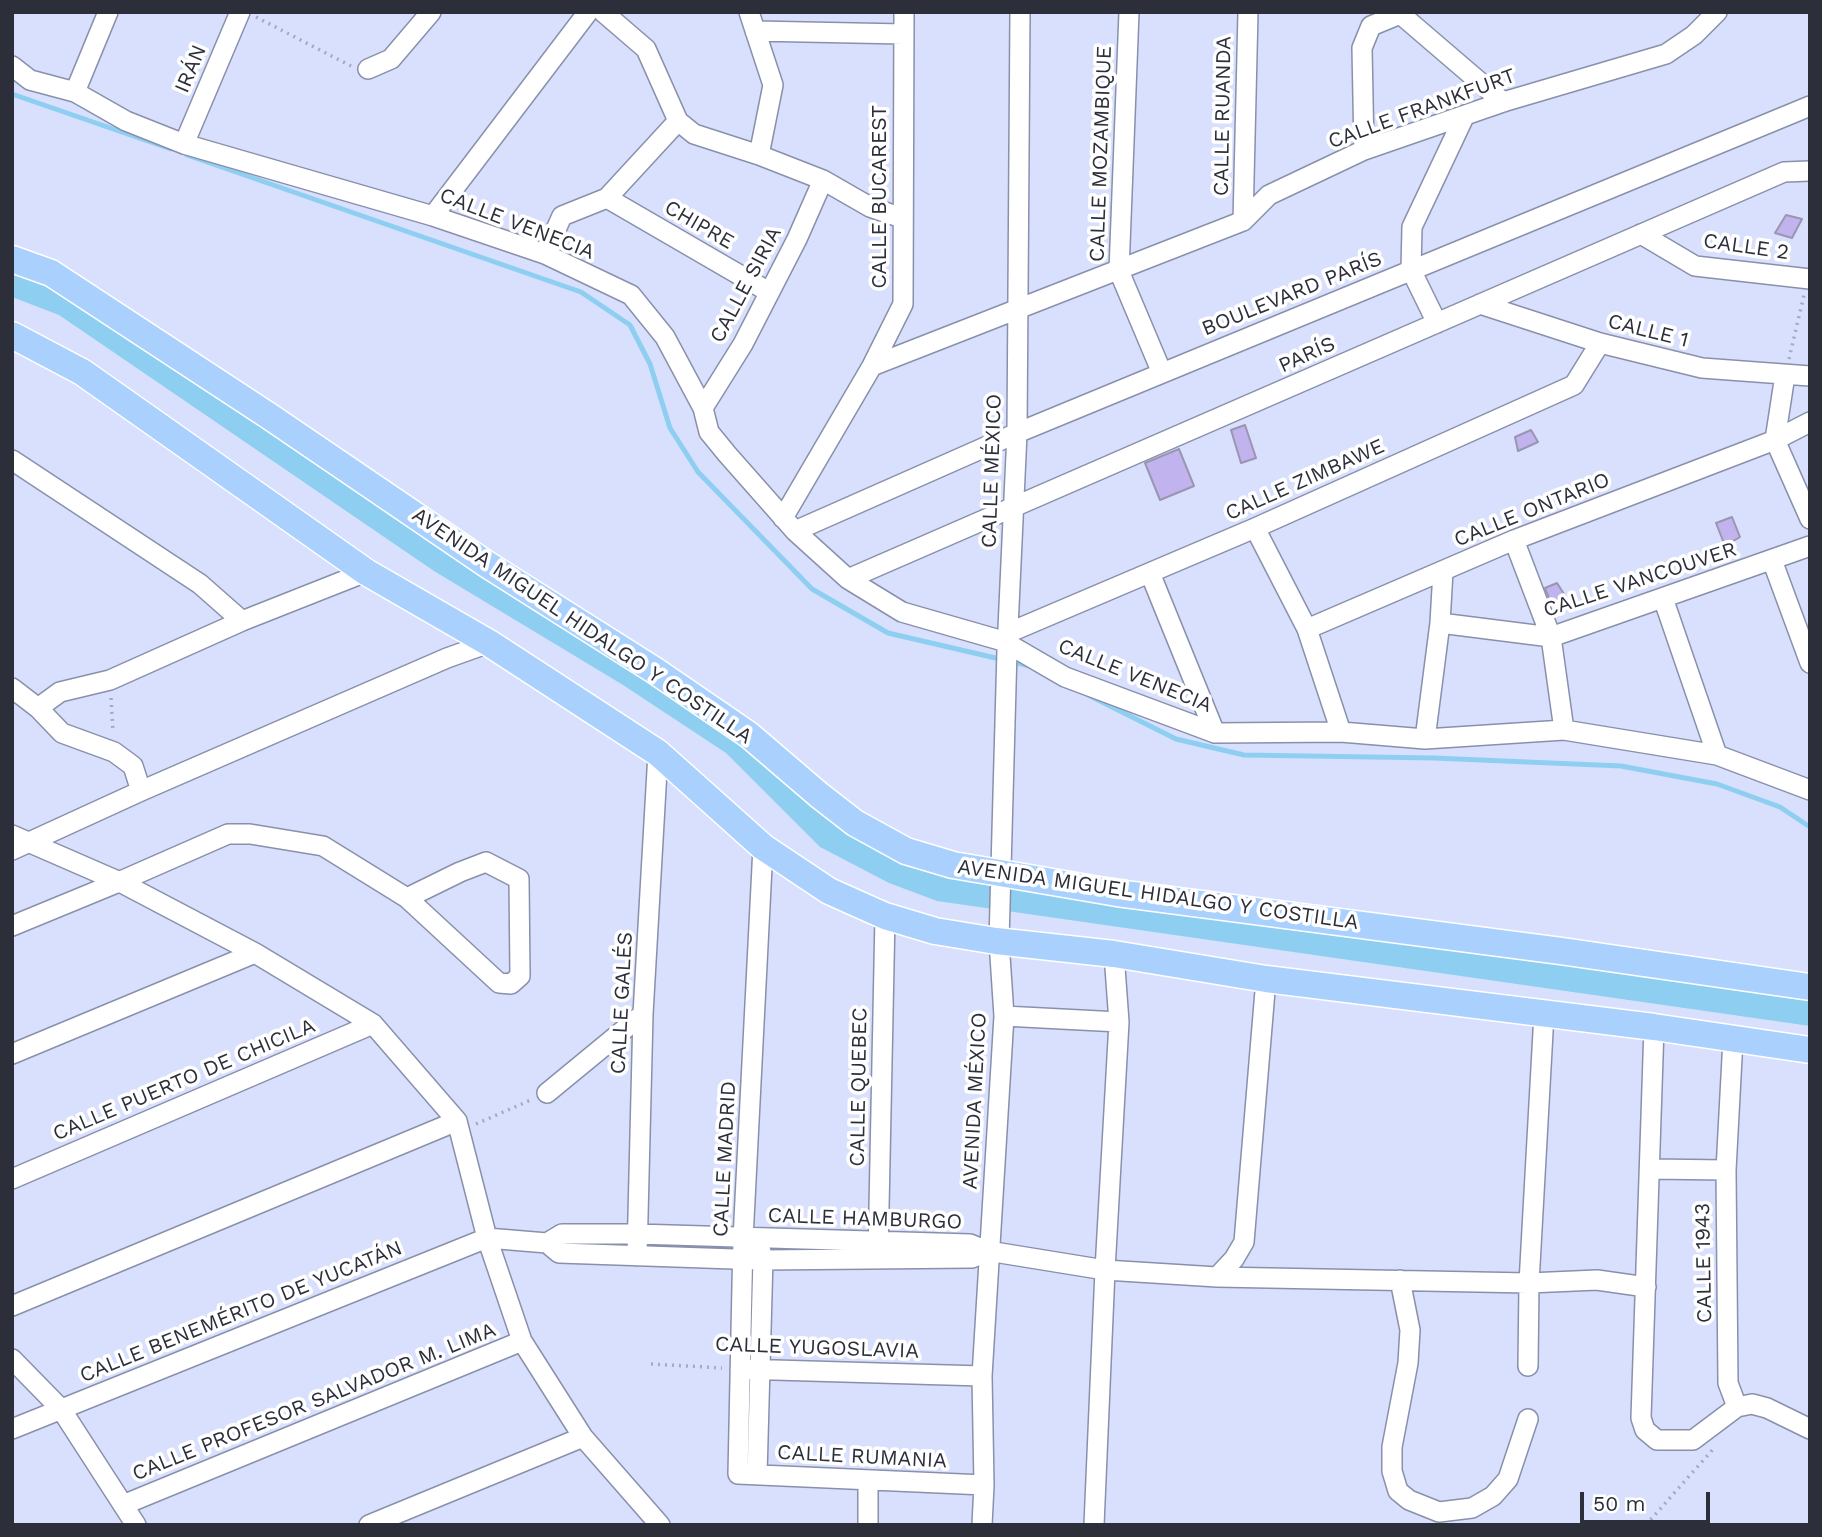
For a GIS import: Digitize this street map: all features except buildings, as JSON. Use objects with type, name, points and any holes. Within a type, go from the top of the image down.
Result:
[{"type":"main road","name":"AVENIDA MIGUEL HIDALGO Y COSTILLA","points":[[12,260],[51,273],[269,416],[488,565],[654,670],[749,735],[855,823],[906,851],[954,865],[1117,893],[1547,949],[1810,987]]},
{"type":"main road","points":[[12,335],[82,372],[366,572],[489,643],[658,753],[763,847],[829,891],[885,916],[935,931],[999,936],[1266,979],[1654,1027],[1810,1050]]},
{"type":"street","points":[[75,92],[108,12]]},
{"type":"street","name":"IRÁN","points":[[184,144],[240,12]]},
{"type":"street","points":[[368,69],[391,59],[431,12]]},
{"type":"street","points":[[433,216],[588,12]]},
{"type":"street","points":[[603,12],[646,49],[678,121],[694,134],[823,180],[870,207],[902,218]]},
{"type":"street","name":"CALLE BUCAREST","points":[[789,525],[903,304],[904,12]]},
{"type":"street","name":"CALLE MÉXICO","points":[[999,936],[1007,642],[1017,433],[1020,12]]},
{"type":"street","name":"CALLE MOZAMBIQUE","points":[[1129,12],[1119,271],[1162,373]]},
{"type":"street","name":"CALLE RUANDA","points":[[1243,221],[1248,12]]},
{"type":"street","name":"CALLE FRANKFURT","points":[[872,366],[1243,221],[1269,195],[1364,150],[1503,102],[1666,54],[1694,35],[1717,12]]},
{"type":"street","points":[[1364,150],[1362,47],[1371,26],[1401,13],[1503,102]]},
{"type":"street","points":[[759,155],[773,85],[752,22],[904,34]]},
{"type":"street","name":"CALLE VENECIA","points":[[12,66],[30,80],[75,92],[126,121],[184,144],[433,216],[545,254],[631,295],[664,337],[702,408],[709,432],[789,525],[848,579],[902,612],[1007,642],[1065,677],[1215,733],[1341,732],[1425,738],[1564,730],[1717,755],[1810,790]]},
{"type":"street","name":"BOULEVARD PARÍS","points":[[789,525],[1810,106]]},
{"type":"street","points":[[1437,323],[1411,270],[1412,227],[1464,117]]},
{"type":"street","points":[[545,254],[562,216],[607,198],[678,121]]},
{"type":"street","name":"PARÍS","points":[[848,579],[1784,172],[1810,172]]},
{"type":"street","name":"CALLE SIRIA","points":[[702,408],[743,344],[797,239],[823,180]]},
{"type":"street","name":"CHIPRE","points":[[607,198],[769,292]]},
{"type":"street","name":"CALLE 2","points":[[1641,234],[1695,266],[1809,277]]},
{"type":"street","name":"CALLE 1","points":[[1480,304],[1601,343],[1702,368],[1810,376]]},
{"type":"street","name":"CALLE ZIMBAWE","points":[[1007,642],[1150,573],[1574,385],[1601,343]]},
{"type":"street","points":[[1785,375],[1775,440],[1810,519]]},
{"type":"street","name":"CALLE ONTARIO","points":[[1307,629],[1514,540],[1775,440],[1810,422]]},
{"type":"street","points":[[12,460],[200,584],[242,621]]},
{"type":"street","points":[[1255,528],[1307,629],[1341,732]]},
{"type":"street","points":[[1514,540],[1551,637],[1564,730]]},
{"type":"street","name":"CALLE VANCOUVER","points":[[1440,623],[1551,637],[1810,546]]},
{"type":"street","points":[[1772,560],[1810,663]]},
{"type":"street","points":[[1425,738],[1440,623],[1443,571]]},
{"type":"street","points":[[38,708],[60,692],[110,680],[242,621],[366,572]]},
{"type":"street","points":[[1150,573],[1215,733]]},
{"type":"street","points":[[1663,598],[1717,755]]},
{"type":"street","points":[[18,843],[447,658],[489,643]]},
{"type":"street","points":[[12,688],[38,708],[62,733],[114,752],[132,766],[141,791]]},
{"type":"street","name":"CALLE GALÉS","points":[[636,1256],[643,1014],[658,753]]},
{"type":"street","points":[[12,926],[228,834],[250,834],[323,846],[407,898],[499,982],[511,984],[520,976],[519,878],[486,862],[407,898]]},
{"type":"street","points":[[18,843],[120,882],[255,953],[373,1024],[459,1125],[487,1238],[522,1341],[583,1437],[660,1525]]},
{"type":"street","name":"CALLE MADRID","points":[[748,1474],[753,1260],[750,1239],[763,847]]},
{"type":"street","name":"CALLE QUEBEC","points":[[878,1251],[885,916]]},
{"type":"street","name":"AVENIDA MÉXICO","points":[[982,1525],[982,1376],[1004,1016],[999,936]]},
{"type":"street","points":[[12,1054],[255,953]]},
{"type":"street","points":[[1094,1525],[1119,1023],[1114,954]]},
{"type":"street","points":[[1217,1277],[1234,1259],[1244,1242],[1266,979]]},
{"type":"street","points":[[547,1093],[643,1014]]},
{"type":"street","points":[[1528,1366],[1529,1283],[1544,1014]]},
{"type":"street","points":[[1004,1016],[1119,1023]]},
{"type":"street","name":"CALLE PUERTO DE CHICILA","points":[[12,1179],[373,1024]]},
{"type":"street","points":[[1654,1027],[1641,1419],[1645,1430],[1657,1440],[1693,1440],[1737,1407],[1752,1404],[1767,1408],[1810,1429]]},
{"type":"street","name":"CALLE 1943","points":[[1734,1039],[1726,1170],[1728,1384],[1737,1407]]},
{"type":"street","points":[[12,1307],[459,1125]]},
{"type":"street","points":[[1651,1170],[1726,1170]]},
{"type":"street","name":"CALLE HAMBURGO","points":[[547,1243],[562,1234],[637,1234],[750,1239],[878,1251]]},
{"type":"street","name":"CALLE HAMBURGO","points":[[487,1238],[547,1243],[559,1253],[753,1260],[970,1244],[988,1251],[1105,1269],[1217,1277],[1529,1283],[1597,1280],[1646,1287]]},
{"type":"street","name":"CALLE BENEMÉRITO DE YUCATÁN","points":[[12,1429],[487,1238]]},
{"type":"street","points":[[1400,1280],[1410,1330],[1408,1363],[1392,1447],[1392,1471],[1398,1491],[1409,1500],[1438,1512],[1472,1508],[1493,1496],[1508,1479],[1528,1419]]},
{"type":"street","name":"CALLE PROFESOR SALVADOR M. LIMA","points":[[123,1505],[522,1341]]},
{"type":"street","points":[[12,1359],[61,1409],[136,1525]]},
{"type":"street","name":"CALLE YUGOSLAVIA","points":[[750,1369],[982,1376]]},
{"type":"street","points":[[369,1525],[583,1437]]},
{"type":"street","name":"CALLE RUMANIA","points":[[748,1474],[984,1485]]},
{"type":"street","points":[[867,1525],[868,1480]]},
{"type":"path","points":[[248,12],[347,66],[368,69]]},
{"type":"path","points":[[1785,375],[1809,277]]},
{"type":"path","points":[[110,680],[114,752]]},
{"type":"path","points":[[459,1125],[547,1093]]},
{"type":"path","name":"CALLE YUGOSLAVIA","points":[[651,1364],[750,1369]]},
{"type":"path","points":[[1646,1525],[1715,1448]]},
{"type":"water","points":[[12,266],[45,277],[929,868],[1810,1000],[1810,1026],[937,901],[889,883],[820,847],[726,753],[623,685],[434,571],[59,315],[12,297]]},
{"type":"waterway","points":[[12,94],[171,149]]},
{"type":"waterway","points":[[187,155],[581,292],[630,325],[650,364],[670,428],[698,472],[812,589],[888,633],[1030,666]]},
{"type":"waterway","points":[[1086,694],[1176,739],[1244,755],[1434,758],[1621,766],[1717,784],[1780,807],[1810,827]]}]
